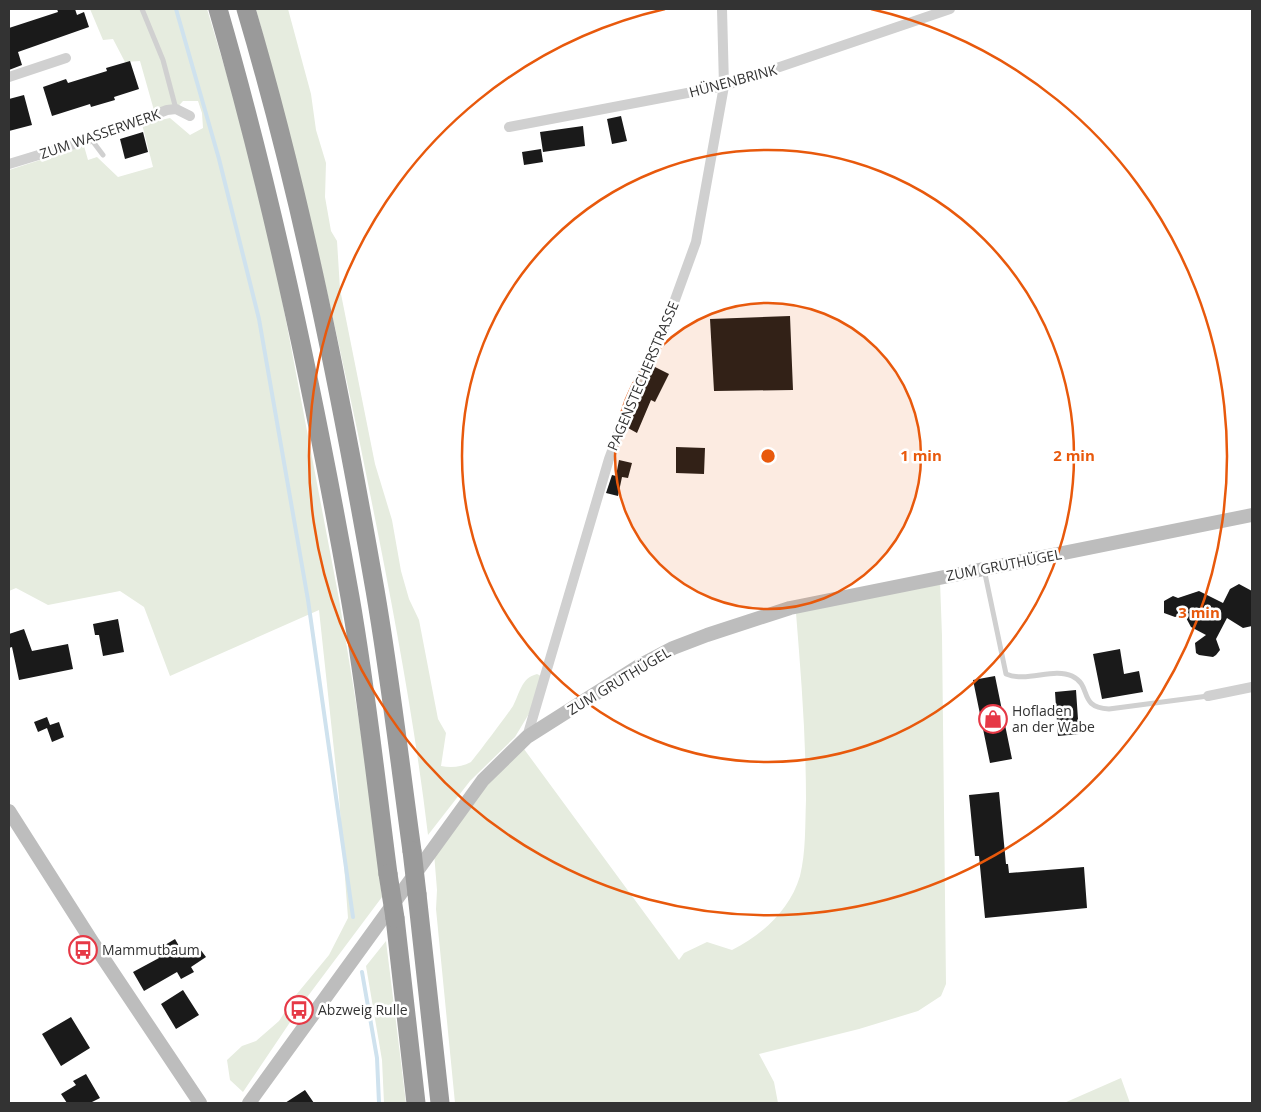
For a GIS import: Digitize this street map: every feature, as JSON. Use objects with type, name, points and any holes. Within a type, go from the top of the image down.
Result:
[{"type":"highway","points":[[218,9],[251,124],[295,310],[350,599],[395,918],[416,1103]]},
{"type":"highway","points":[[246,9],[276,110],[320,304],[375,591],[412,851],[440,1103]]},
{"type":"street","name":"PAGENSTECHERSTRASSE","points":[[527,737],[609,459],[634,391],[671,311],[696,242],[724,86],[722,9]]},
{"type":"street","name":"HÜNENBRINK","points":[[509,127],[724,86],[950,9]]},
{"type":"street","points":[[9,77],[66,58]]},
{"type":"street","name":"ZUM WASSERWERK","points":[[9,164],[91,139],[155,114],[176,109],[190,116]]},
{"type":"street","name":"ZUM GRUTHÜGEL","points":[[249,1103],[483,780],[527,737],[639,666],[673,648],[790,608],[1252,515]]},
{"type":"street","points":[[1208,696],[1252,687]]},
{"type":"street","points":[[9,811],[93,943],[200,1103]]},
{"type":"lane","points":[[142,9],[150,35],[163,60],[176,109]]},
{"type":"lane","points":[[91,139],[103,155]]},
{"type":"lane","points":[[984,568],[1006,674],[1022,678],[1060,674],[1070,675],[1077,679],[1088,703],[1097,708],[1109,709],[1208,696]]},
{"type":"shaded area","points":[[90,9],[207,9],[235,102],[276,268],[339,599],[364,752],[382,897],[305,1000],[243,1092],[230,1080],[227,1060],[242,1046],[256,1041],[279,1021],[296,995],[329,955],[348,918],[339,797],[319,610],[170,676],[144,607],[120,591],[48,605],[16,588],[9,591],[9,170],[84,146],[88,160],[97,157],[118,177],[153,167],[142,124],[170,118],[190,135],[203,128],[202,113],[198,101],[183,101],[176,109],[155,114],[140,61],[125,62],[113,39],[103,40]]},
{"type":"shaded area","points":[[256,9],[288,9],[311,94],[316,130],[326,163],[325,197],[331,231],[337,241],[340,289],[375,464],[392,520],[401,571],[409,599],[419,620],[438,719],[446,733],[441,766],[456,767],[471,762],[513,706],[524,682],[537,674],[541,676],[530,712],[515,737],[470,781],[428,835],[406,684],[358,434],[310,220]]},
{"type":"shaded area","points":[[940,581],[946,984],[941,996],[918,1011],[859,1029],[759,1054],[774,1082],[778,1103],[455,1103],[436,909],[437,890],[434,853],[489,781],[524,749],[679,960],[684,953],[707,942],[732,950],[754,937],[774,920],[789,900],[802,867],[805,838],[806,776],[796,613]]},
{"type":"shaded area","points":[[386,941],[406,1103],[384,1103],[382,1060],[366,966]]},
{"type":"shaded area","points":[[1121,1078],[1130,1103],[1064,1103]]},
{"type":"building","points":[[57,9],[75,9],[77,15],[84,12],[89,27],[18,52],[22,65],[9,70],[9,28],[58,12]]},
{"type":"building","points":[[130,61],[139,89],[114,97],[115,100],[91,107],[90,104],[52,116],[43,87],[66,79],[68,83],[107,71],[106,68]]},
{"type":"building","points":[[24,95],[32,125],[9,131],[9,99]]},
{"type":"building","points":[[621,116],[627,141],[612,144],[607,119]]},
{"type":"building","points":[[583,126],[585,146],[543,152],[540,132]]},
{"type":"building","points":[[143,132],[148,152],[125,159],[120,139]]},
{"type":"building","points":[[541,149],[543,162],[524,165],[522,152]]},
{"type":"building","points":[[790,316],[793,390],[714,391],[710,319]]},
{"type":"building","points":[[653,366],[669,374],[655,402],[651,400],[637,433],[628,428]]},
{"type":"building","points":[[676,447],[705,448],[704,474],[676,473]]},
{"type":"building","points":[[619,460],[632,463],[628,478],[622,477],[618,496],[606,493],[612,475],[616,476]]},
{"type":"building","points":[[1239,584],[1252,591],[1252,626],[1243,628],[1227,618],[1216,639],[1220,650],[1213,657],[1199,655],[1196,653],[1195,643],[1206,635],[1191,627],[1184,614],[1175,617],[1164,613],[1164,601],[1173,596],[1178,598],[1199,591],[1223,603],[1230,589]]},
{"type":"building","points":[[118,619],[124,652],[103,656],[99,635],[95,635],[93,624]]},
{"type":"building","points":[[24,629],[32,651],[68,644],[73,669],[19,680],[12,647],[9,648],[9,634]]},
{"type":"building","points":[[1120,649],[1124,674],[1139,671],[1143,692],[1102,699],[1093,654]]},
{"type":"building","name":"Hofladen an der Wabe","points":[[995,676],[1012,759],[990,763],[973,680]]},
{"type":"building","points":[[1076,690],[1079,734],[1058,736],[1055,692]]},
{"type":"building","points":[[47,717],[50,725],[59,722],[64,737],[52,742],[47,728],[38,732],[34,722]]},
{"type":"building","points":[[999,792],[1006,864],[1008,864],[1009,873],[1084,867],[1087,908],[985,918],[979,856],[975,856],[969,795]]},
{"type":"building","points":[[175,939],[184,955],[197,945],[206,957],[191,967],[194,972],[181,979],[177,972],[144,991],[133,972],[159,958],[155,951]]},
{"type":"building","points":[[183,990],[199,1015],[176,1029],[161,1004]]},
{"type":"building","points":[[71,1017],[90,1048],[61,1066],[42,1034]]},
{"type":"building","points":[[86,1074],[100,1098],[90,1103],[67,1103],[61,1094],[76,1085],[73,1081]]},
{"type":"building","points":[[305,1090],[314,1103],[285,1103]]},
{"type":"waterway","points":[[176,9],[219,159],[259,319],[308,600],[353,917]]},
{"type":"waterway","points":[[362,972],[377,1058],[379,1103]]},
{"type":"place","name":"Hofladen an der Wabe","points":[[993,719]]},
{"type":"place","name":"Mammutbaum","points":[[83,950]]},
{"type":"place","name":"Abzweig Rulle","points":[[299,1010]]}]
